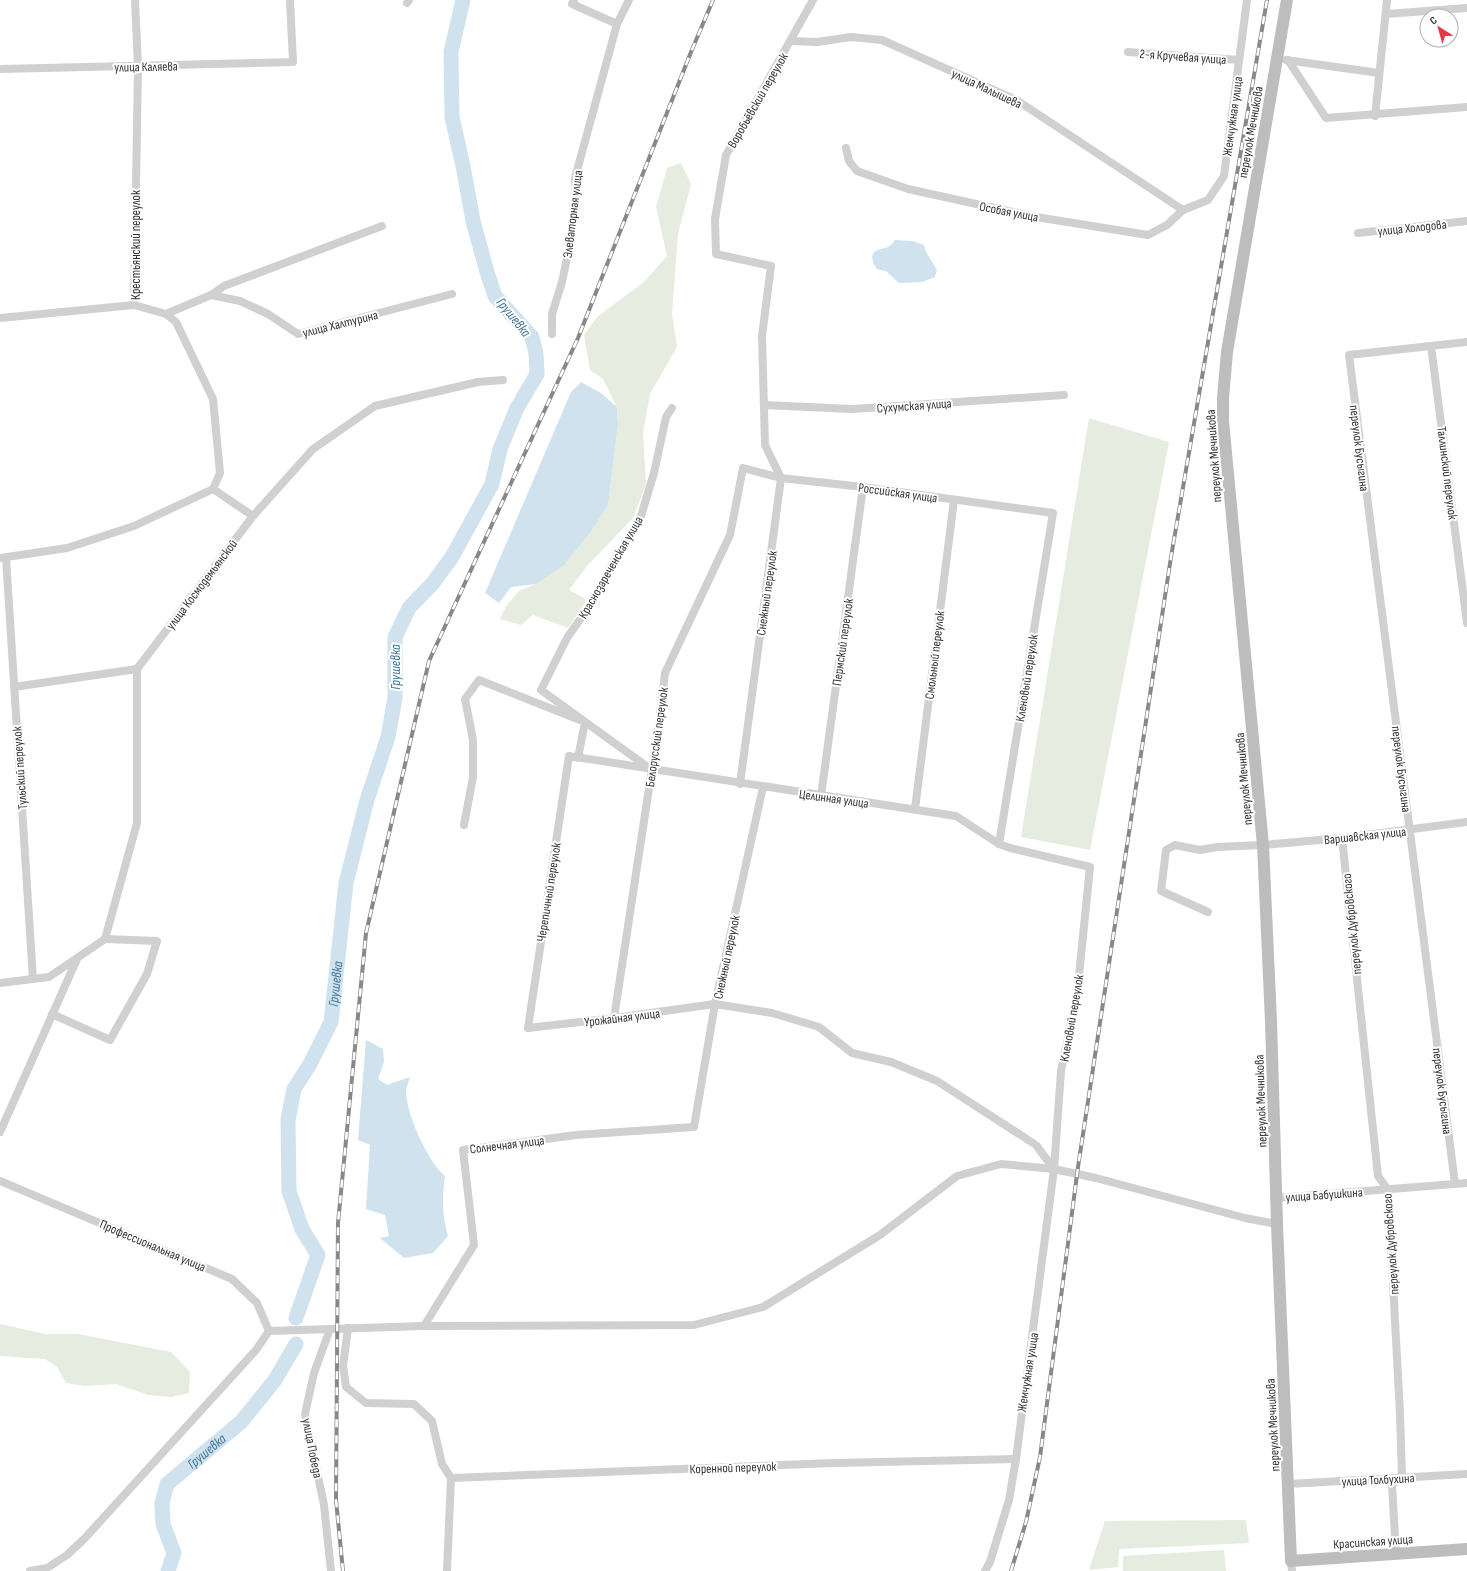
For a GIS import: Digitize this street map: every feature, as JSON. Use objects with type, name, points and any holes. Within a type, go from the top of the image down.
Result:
[{"type":"street","name":"Крестьянский переулок","points":[[135,0],[138,66],[134,305],[166,314]]},
{"type":"street","name":"улица Каляева","points":[[0,69],[293,62],[290,0]]},
{"type":"street","points":[[574,0],[572,4],[617,24]]},
{"type":"street","name":"Элеваторная улица","points":[[552,334],[552,314],[562,282],[571,239],[576,204],[575,178],[617,24],[629,0]]},
{"type":"street","name":"Воробьёвский переулок","points":[[764,405],[762,336],[771,266],[716,254],[715,219],[726,155],[813,0]]},
{"type":"street","name":"Жемчужная улица","points":[[1183,210],[1208,200],[1224,176],[1247,0]]},
{"type":"street","name":"переулок Мечникова","points":[[1287,0],[1282,59],[1227,352],[1223,398],[1223,421],[1263,845],[1271,1021],[1277,1224],[1292,1566]]},
{"type":"street","points":[[1375,116],[1387,0]]},
{"type":"street","points":[[1386,14],[1467,8]]},
{"type":"street","name":"улица Малышева","points":[[791,41],[817,42],[851,37],[882,40],[1018,101],[1183,210]]},
{"type":"street","name":"2-я Кручевая улица","points":[[1128,52],[1239,60]]},
{"type":"street","points":[[1282,59],[1379,73]]},
{"type":"street","points":[[1282,59],[1326,118],[1375,116],[1467,108]]},
{"type":"street","name":"Особая улица","points":[[846,148],[849,161],[857,171],[908,189],[1036,217],[1148,235],[1167,225],[1183,210]]},
{"type":"street","name":"улица Холодова","points":[[1358,233],[1467,221]]},
{"type":"street","points":[[3,558],[67,548],[134,526],[213,489],[220,473],[213,399],[176,322],[166,314],[212,295],[224,286],[382,226]]},
{"type":"street","name":"улица Халтурина","points":[[212,295],[240,301],[268,314],[298,334],[452,294]]},
{"type":"street","points":[[0,318],[134,305]]},
{"type":"street","points":[[1431,346],[1467,342]]},
{"type":"street","name":"переулок Бусыгина","points":[[1431,346],[1349,355],[1455,1184]]},
{"type":"street","name":"Таллинский переулок","points":[[1431,346],[1467,623]]},
{"type":"street","name":"улица Космодемьянской","points":[[137,669],[253,516],[313,448],[375,406],[478,382],[503,380]]},
{"type":"street","name":"Сухумская улица","points":[[764,405],[852,409],[1064,395]]},
{"type":"street","points":[[764,405],[765,444],[781,478]]},
{"type":"street","name":"Краснозареченская улица","points":[[651,770],[541,690],[567,638],[595,598],[609,570],[641,516],[654,473],[666,417],[672,408]]},
{"type":"street","name":"Российская улица","points":[[743,468],[781,478],[863,487],[1053,513]]},
{"type":"street","name":"Белорусский переулок","points":[[614,1018],[660,716],[665,674],[730,535],[743,468]]},
{"type":"street","name":"Снежный переулок","points":[[740,784],[781,478]]},
{"type":"street","name":"Пермский переулок","points":[[821,796],[863,487]]},
{"type":"street","points":[[213,489],[253,516]]},
{"type":"street","name":"Смольный переулок","points":[[915,809],[954,500]]},
{"type":"street","name":"Кленовый переулок","points":[[999,844],[1053,513]]},
{"type":"street","name":"Тульский переулок","points":[[3,558],[14,687],[33,979]]},
{"type":"street","points":[[14,687],[137,669],[137,823],[105,939]]},
{"type":"street","name":"Краснозареченская улица","points":[[464,825],[473,777],[473,740],[465,699],[479,680],[585,722]]},
{"type":"street","points":[[573,757],[585,722]]},
{"type":"street","name":"Целинная улица","points":[[573,757],[740,784],[956,816],[999,844],[1010,848],[1090,866]]},
{"type":"street","name":"Черепичный переулок","points":[[528,1028],[573,757]]},
{"type":"street","name":"Снежный переулок","points":[[694,1127],[715,1004],[763,787]]},
{"type":"street","name":"Варшавская улица","points":[[1208,912],[1161,891],[1166,850],[1175,845],[1200,850],[1217,847],[1263,845],[1342,838],[1467,822]]},
{"type":"street","name":"переулок Дубровского","points":[[1342,838],[1378,1176],[1388,1190],[1402,1477]]},
{"type":"street","name":"Кленовый переулок","points":[[1054,1170],[1061,1071],[1077,995],[1090,866]]},
{"type":"street","points":[[0,983],[49,977],[105,939],[157,941],[147,974],[110,1040],[52,1014]]},
{"type":"street","points":[[0,1132],[77,958]]},
{"type":"street","name":"Урожайная улица","points":[[528,1028],[715,1004],[772,1013],[819,1027],[852,1053],[891,1062],[937,1081],[1036,1145],[1054,1170]]},
{"type":"street","name":"Солнечная улица","points":[[424,1326],[474,1245],[463,1150],[576,1135],[694,1127]]},
{"type":"street","points":[[30,1571],[47,1568],[67,1555],[85,1538],[256,1350],[269,1331],[424,1326],[694,1325],[764,1307],[880,1235],[957,1176],[1001,1164],[1054,1170],[1096,1178],[1246,1218],[1277,1224]]},
{"type":"street","name":"Жемчужная улица","points":[[985,1571],[990,1562],[1009,1500],[1016,1459],[1054,1170]]},
{"type":"street","name":"Профессиональная улица","points":[[0,1181],[232,1279],[257,1303],[269,1331]]},
{"type":"street","name":"улица Бабушкина","points":[[1277,1198],[1467,1183]]},
{"type":"street","points":[[348,1328],[343,1366],[346,1387],[366,1403],[414,1404],[432,1421],[442,1464],[451,1478],[447,1571]]},
{"type":"street","name":"улица Победа","points":[[330,1329],[314,1373],[305,1414],[324,1505],[331,1571]]},
{"type":"street","name":"Коренной переулок","points":[[451,1478],[834,1463],[1016,1459]]},
{"type":"street","name":"улица Толбухина","points":[[1288,1484],[1467,1474]]},
{"type":"street","points":[[1396,1553],[1392,1484],[1402,1477]]},
{"type":"street","name":"Красинская улица","points":[[1292,1566],[1396,1553],[1467,1548]]},
{"type":"shaded area","points":[[681,163],[691,184],[678,234],[672,314],[677,347],[650,394],[643,433],[646,484],[633,518],[587,566],[569,590],[587,600],[568,628],[533,615],[521,625],[500,619],[505,608],[519,591],[536,584],[608,505],[618,424],[617,407],[603,379],[590,370],[584,335],[598,316],[644,282],[667,256],[656,207],[667,168]]},
{"type":"shaded area","points":[[1089,418],[1169,442],[1090,850],[1021,837]]},
{"type":"shaded area","points":[[0,1324],[45,1334],[78,1334],[171,1352],[190,1372],[189,1393],[171,1397],[148,1395],[116,1384],[84,1386],[66,1383],[57,1367],[45,1359],[0,1356]]},
{"type":"shaded area","points":[[1246,1520],[1249,1543],[1119,1549],[1118,1567],[1089,1570],[1105,1521]]},
{"type":"shaded area","points":[[1224,1550],[1226,1571],[1123,1571],[1123,1556]]},
{"type":"water","points":[[895,240],[913,241],[924,245],[926,252],[937,270],[935,277],[922,282],[899,283],[886,271],[877,269],[872,258],[873,253],[879,249],[889,247]]},
{"type":"water","points":[[581,382],[601,393],[617,407],[618,424],[608,505],[591,531],[564,565],[536,584],[511,587],[499,603],[485,593],[571,392]]},
{"type":"water","points":[[366,1040],[383,1049],[384,1062],[378,1079],[387,1085],[410,1077],[406,1089],[409,1110],[413,1123],[432,1160],[445,1176],[443,1206],[448,1236],[433,1253],[404,1258],[380,1238],[389,1236],[385,1215],[366,1209],[370,1145],[358,1140]]},
{"type":"waterway","name":"Грушевка","points":[[296,1318],[318,1255],[302,1229],[289,1191],[288,1120],[294,1089],[310,1064],[331,1022],[346,883],[367,800],[388,737],[395,698],[395,637],[409,608],[433,583],[452,557],[492,484],[500,449],[517,408],[537,374],[536,353],[532,337],[495,296],[487,272],[473,221],[452,117],[451,52],[463,0]]},
{"type":"waterway","name":"Грушевка","points":[[168,1571],[174,1553],[163,1524],[162,1503],[167,1484],[241,1422],[275,1380],[296,1344]]},
{"type":"railway","points":[[343,1571],[336,1500],[338,1223],[366,933],[429,661],[578,338],[713,0]]},
{"type":"railway","points":[[1011,1571],[1026,1522],[1040,1457],[1078,1167],[1171,557],[1267,0]]}]
